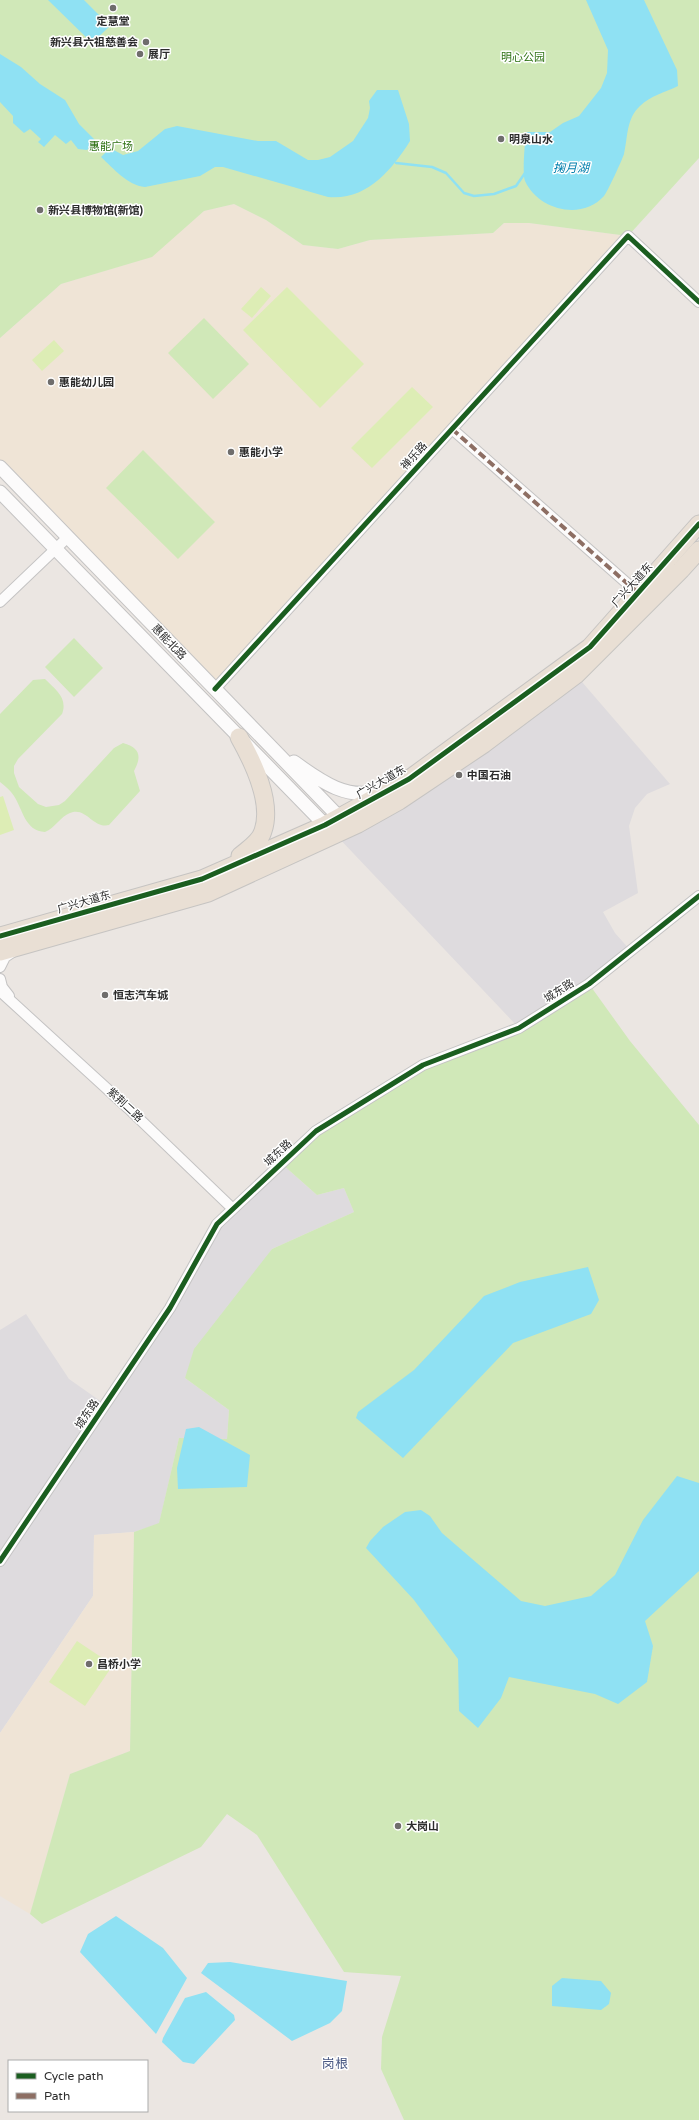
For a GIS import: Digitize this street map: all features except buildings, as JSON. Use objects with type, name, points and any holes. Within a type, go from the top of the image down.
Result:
[{"type":"highway","name":"广兴大道东","points":[[0,936],[202,879],[332,821],[409,779],[590,647],[699,524]]},
{"type":"highway","name":"广兴大道东","points":[[0,952],[208,893],[358,824],[398,801],[484,744],[576,675],[676,576],[699,550]]},
{"type":"highway","points":[[229,866],[254,845],[263,832],[265,815],[262,792],[254,765],[239,737]]},
{"type":"street","name":"禅乐路","points":[[215,689],[628,236],[699,302]]},
{"type":"street","points":[[452,429],[638,593]]},
{"type":"street","name":"惠能北路","points":[[0,467],[259,735],[332,821]]},
{"type":"street","name":"惠能北路","points":[[0,492],[239,737],[332,821]]},
{"type":"street","points":[[0,602],[68,537]]},
{"type":"street","points":[[259,735],[313,776],[341,792],[357,794],[378,792],[409,779]]},
{"type":"street","name":"城东路","points":[[0,1561],[170,1308],[217,1224],[316,1131],[423,1065],[519,1028],[534,1019],[589,984],[699,896]]},
{"type":"street","points":[[0,967],[5,957],[20,946]]},
{"type":"street","name":"紫荆二路","points":[[0,979],[2,987],[15,1004]]},
{"type":"street","name":"紫荆二路","points":[[0,991],[233,1209]]},
{"type":"shaded area","name":"惠能小学","points":[[234,204],[266,220],[303,245],[338,249],[370,240],[493,233],[504,223],[529,223],[628,236],[215,689],[0,467],[0,338],[61,284],[151,257],[204,211]]},
{"type":"shaded area","points":[[576,675],[670,784],[647,794],[635,808],[629,826],[638,893],[603,912],[615,933],[631,951],[519,1028],[335,834]]},
{"type":"shaded area","points":[[282,1164],[317,1195],[344,1188],[354,1212],[272,1249],[185,1378],[229,1410],[227,1439],[179,1438],[159,1524],[134,1532],[94,1535],[93,1596],[0,1733],[0,1330],[26,1314],[69,1379],[106,1405],[217,1224]]},
{"type":"shaded area","name":"昌桥小学","points":[[134,1532],[130,1751],[70,1774],[30,1914],[0,1896],[0,1733],[93,1596],[94,1535]]},
{"type":"green space","name":"惠能广场","points":[[0,0],[699,0],[699,158],[628,236],[529,223],[504,223],[493,233],[370,240],[338,249],[303,245],[266,220],[234,204],[204,211],[152,257],[61,284],[0,338]]},
{"type":"green space","points":[[261,287],[271,296],[252,318],[241,309]]},
{"type":"green space","points":[[287,287],[364,364],[320,408],[243,330]]},
{"type":"green space","points":[[204,318],[249,364],[213,399],[168,353]]},
{"type":"green space","points":[[54,340],[64,351],[42,371],[32,360]]},
{"type":"green space","points":[[412,387],[433,407],[372,468],[351,448]]},
{"type":"green space","points":[[143,450],[215,522],[178,559],[106,488]]},
{"type":"green space","points":[[74,638],[103,668],[74,697],[45,667]]},
{"type":"green space","points":[[45,679],[57,691],[62,699],[62,714],[18,759],[14,766],[14,773],[19,787],[38,804],[46,807],[59,805],[65,801],[114,748],[123,743],[129,745],[136,750],[139,757],[134,771],[140,791],[109,825],[98,824],[81,812],[76,812],[66,815],[52,828],[45,832],[38,831],[25,819],[14,796],[0,782],[0,714],[33,680]]},
{"type":"green space","points":[[3,796],[14,830],[0,835],[0,797]]},
{"type":"green space","points":[[589,984],[630,1041],[699,1125],[699,2120],[404,2120],[381,2069],[382,2037],[401,1976],[344,1972],[257,1835],[227,1814],[201,1847],[42,1924],[30,1914],[70,1774],[130,1751],[134,1532],[159,1523],[179,1438],[227,1439],[229,1410],[185,1378],[194,1349],[272,1249],[354,1212],[344,1188],[317,1195],[282,1164],[316,1131],[423,1065],[519,1028]]},
{"type":"green space","points":[[77,1641],[113,1665],[85,1706],[49,1682]]},
{"type":"water","points":[[48,0],[84,0],[110,26],[92,43]]},
{"type":"water","name":"掬月湖","points":[[586,0],[644,0],[677,70],[678,86],[658,94],[635,111],[628,128],[624,154],[604,196],[595,204],[584,208],[573,210],[561,209],[540,199],[531,191],[525,181],[524,150],[526,132],[550,132],[563,123],[579,116],[601,88],[607,73],[608,50]]},
{"type":"water","points":[[0,54],[21,67],[40,84],[65,100],[79,124],[96,141],[87,150],[78,149],[71,140],[66,144],[55,135],[44,147],[38,142],[41,139],[30,129],[24,133],[13,123],[13,116],[0,102]]},
{"type":"water","points":[[377,90],[398,90],[409,124],[410,141],[386,173],[366,189],[342,197],[328,197],[223,167],[215,167],[200,176],[145,187],[138,186],[127,180],[101,157],[110,148],[123,155],[138,151],[165,129],[177,126],[258,141],[276,141],[308,160],[318,160],[330,157],[353,141],[368,118],[370,108],[369,101]]},
{"type":"water","points":[[588,1267],[599,1300],[591,1314],[513,1343],[403,1458],[356,1418],[358,1412],[414,1370],[484,1296],[520,1282]]},
{"type":"water","points":[[199,1427],[250,1455],[247,1487],[178,1489],[177,1468],[186,1429]]},
{"type":"water","points":[[677,1476],[699,1483],[699,1571],[645,1621],[653,1646],[647,1682],[618,1704],[595,1694],[509,1677],[501,1698],[478,1728],[459,1711],[458,1659],[414,1600],[366,1548],[370,1541],[383,1527],[405,1512],[421,1510],[430,1516],[442,1533],[521,1601],[545,1606],[591,1596],[615,1575],[643,1520]]},
{"type":"water","points":[[116,1916],[163,1948],[187,1978],[156,2034],[80,1952],[88,1934]]},
{"type":"water","points":[[230,1962],[347,1981],[342,2011],[330,2023],[292,2041],[201,1973],[208,1963]]},
{"type":"water","points":[[562,1978],[601,1981],[611,1993],[609,2004],[601,2010],[552,2006],[552,1986]]},
{"type":"water","points":[[206,1992],[234,2015],[235,2020],[194,2064],[183,2062],[162,2042],[163,2038],[185,1998]]},
{"type":"waterway","points":[[396,163],[432,167],[446,173],[464,193],[474,196],[494,194],[516,186],[525,173]]},
{"type":"marked path","points":[[452,429],[638,593]]},
{"type":"cycle path","points":[[215,689],[628,236],[699,302]]},
{"type":"cycle path","points":[[0,936],[202,879],[325,825],[409,779],[590,647],[699,524]]},
{"type":"cycle path","points":[[0,1561],[170,1308],[217,1224],[316,1131],[423,1065],[519,1028],[589,984],[699,896]]},
{"type":"place","name":"定慧堂","points":[[113,8]]},
{"type":"place","name":"新兴县六祖慈善会","points":[[146,42]]},
{"type":"place","name":"展厅","points":[[140,54]]},
{"type":"place","name":"明泉山水","points":[[501,139]]},
{"type":"place","name":"新兴县博物馆(新馆)","points":[[40,210]]},
{"type":"place","name":"惠能幼儿园","points":[[51,382]]},
{"type":"place","name":"惠能小学","points":[[231,452]]},
{"type":"place","name":"中国石油","points":[[459,775]]},
{"type":"place","name":"恒志汽车城","points":[[105,995]]},
{"type":"place","name":"昌桥小学","points":[[89,1664]]},
{"type":"place","name":"大岗山","points":[[398,1826]]},
{"type":"district","name":"岗根","points":[[335,2064]]},
{"type":"park label","name":"明心公园","points":[[523,57]]}]
